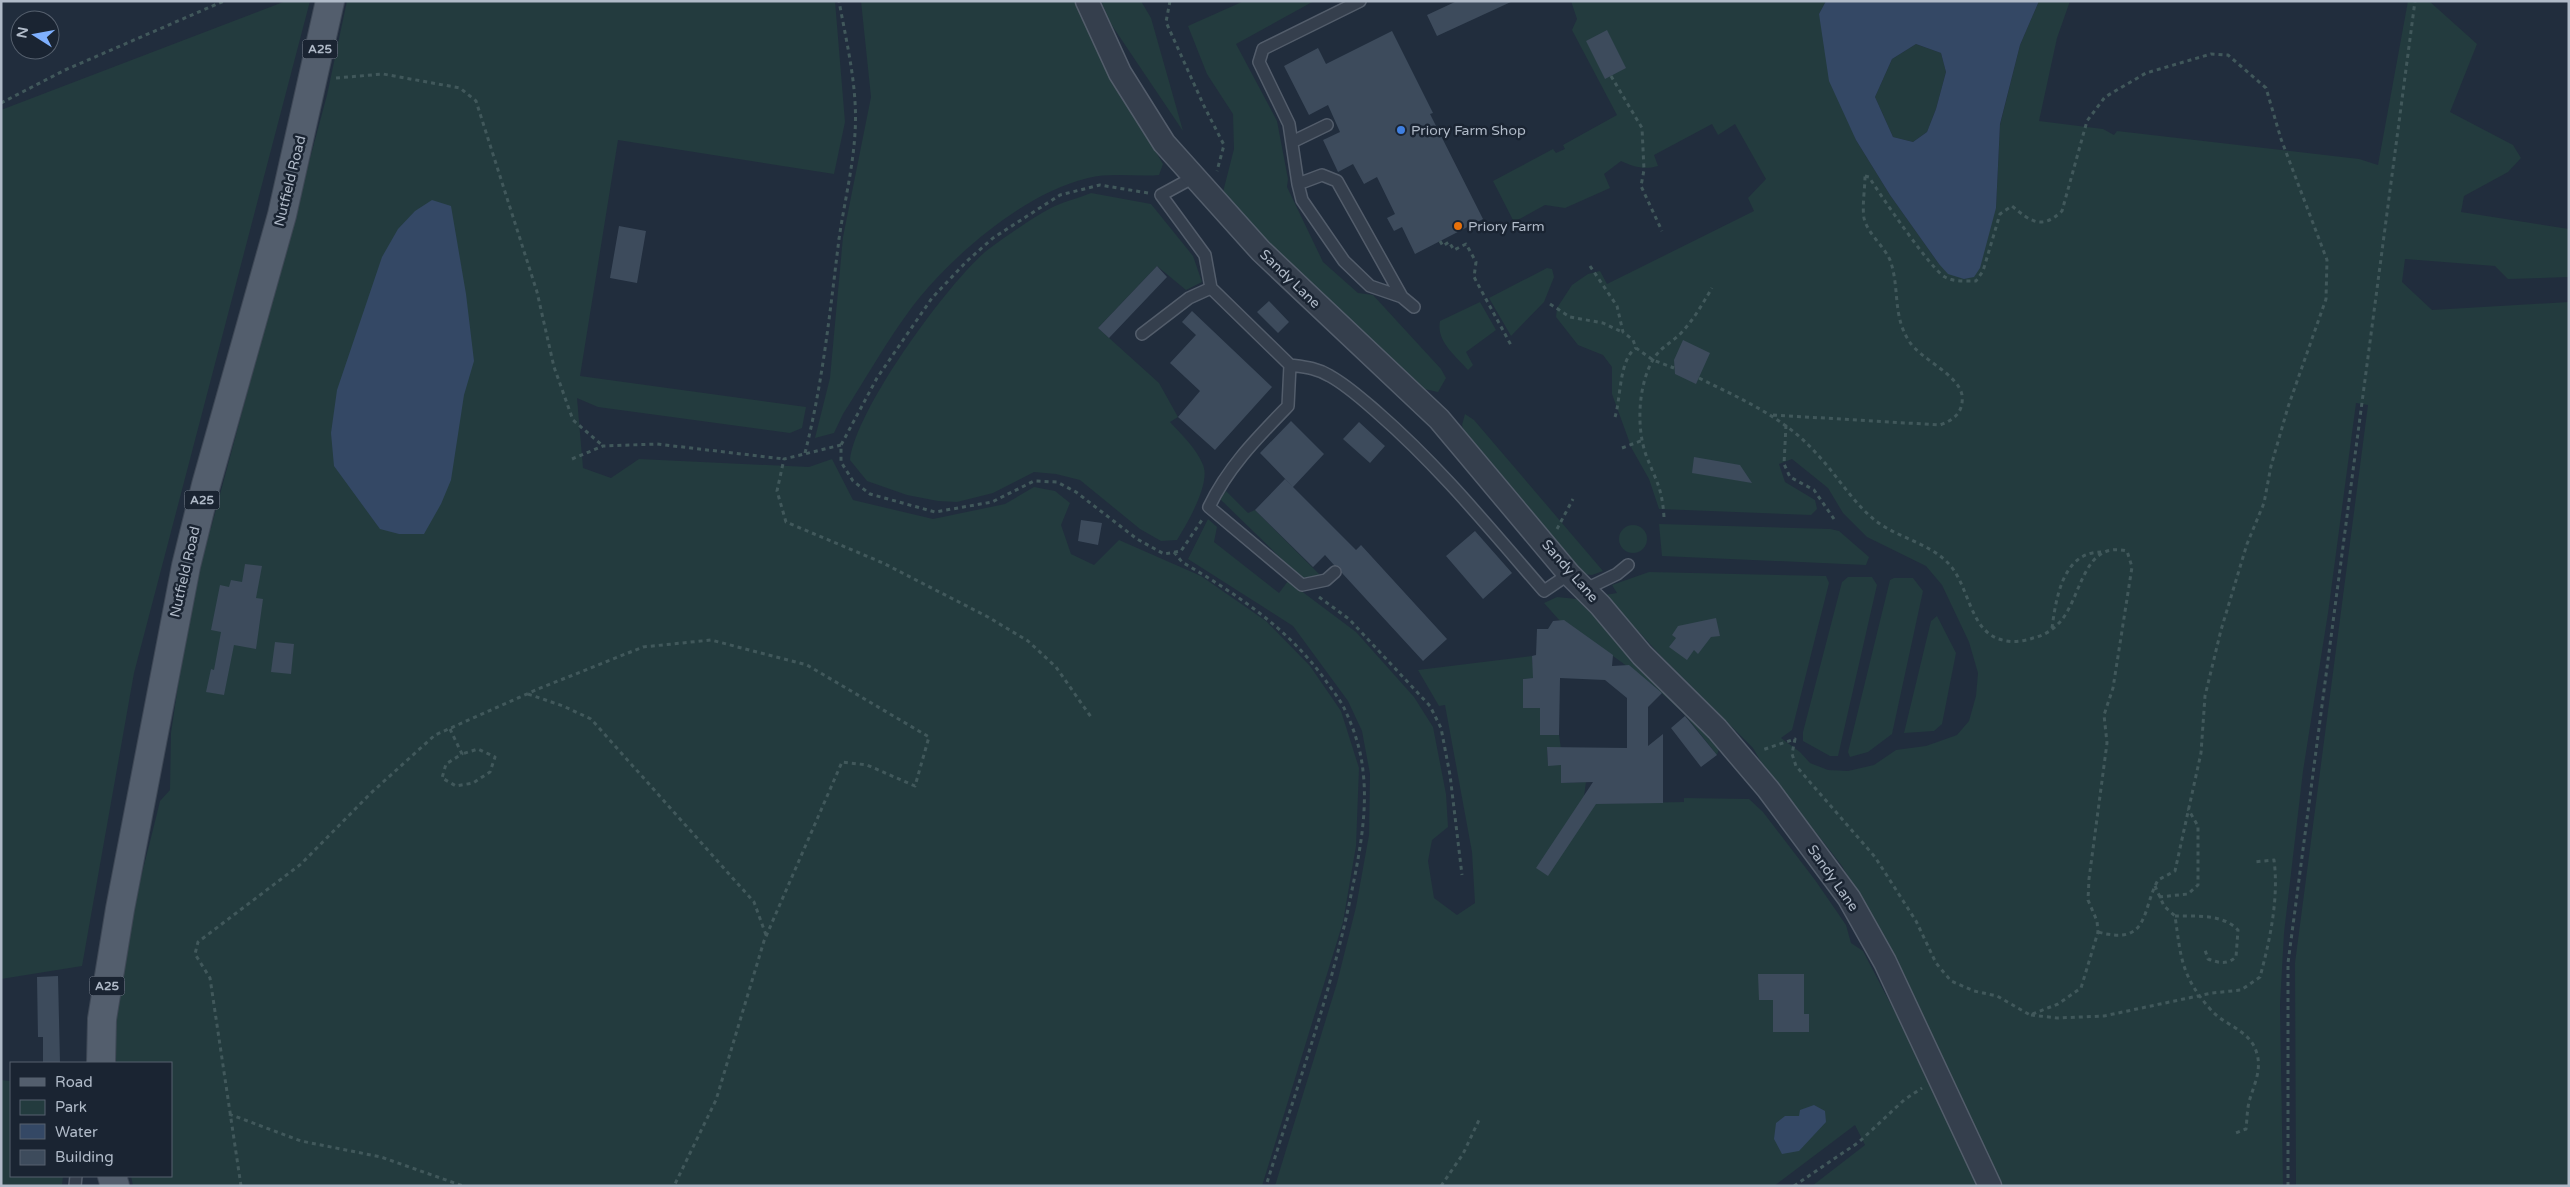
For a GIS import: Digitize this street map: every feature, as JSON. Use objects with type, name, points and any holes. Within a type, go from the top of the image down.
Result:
[{"type":"main road","name":"Nutfield Road","points":[[101,1062],[102,1019],[120,909],[180,594],[206,485],[282,215],[330,1]]},
{"type":"street","name":"Sandy Lane","points":[[1087,1],[1120,73],[1164,143],[1261,251],[1439,419],[1577,582],[1642,655],[1717,729],[1768,789],[1849,898],[1910,1010],[1990,1186]]},
{"type":"lane","points":[[1360,1],[1263,49],[1259,62],[1289,124],[1302,200],[1344,261],[1370,286],[1402,297],[1414,307]]},
{"type":"lane","points":[[1292,142],[1327,125]]},
{"type":"lane","points":[[1298,184],[1322,175],[1337,181],[1402,297]]},
{"type":"lane","points":[[1194,177],[1161,195],[1205,255],[1211,288],[1290,365],[1313,368],[1329,375],[1344,384],[1384,418],[1415,447],[1544,591],[1617,574],[1628,565]]},
{"type":"lane","points":[[1142,334],[1190,298],[1211,288]]},
{"type":"lane","points":[[1290,365],[1288,406],[1242,453],[1220,483],[1209,507],[1302,585],[1326,580],[1335,572]]},
{"type":"path","points":[[1,103],[65,70],[224,1]]},
{"type":"path","points":[[804,454],[815,412],[828,344],[839,241],[856,134],[854,85],[839,1]]},
{"type":"path","points":[[1170,1],[1166,22],[1224,145],[1217,171],[1194,177]]},
{"type":"path","points":[[2288,1186],[2288,962],[2415,1]]},
{"type":"path","points":[[1772,415],[1940,425],[1957,416],[1962,407],[1962,394],[1956,382],[1910,343],[1900,324],[1894,275],[1889,259],[1864,218],[1865,176],[1869,177],[1928,259],[1944,277],[1959,281],[1976,281],[1983,271],[2000,214],[2012,206],[2024,216],[2038,223],[2052,221],[2062,210],[2087,120],[2105,97],[2146,73],[2211,54],[2228,55],[2266,88],[2287,156],[2327,260],[2326,299],[2288,407],[2271,466],[2264,503],[2247,544],[2228,604],[2205,696],[2201,753],[2175,871],[2158,880],[2142,924],[2132,932],[2112,936],[2098,932]]},
{"type":"path","points":[[314,75],[331,78],[383,74],[460,88],[476,101],[537,292],[554,367],[572,420],[603,446]]},
{"type":"path","points":[[1610,76],[1642,128],[1644,170],[1642,186],[1662,231]]},
{"type":"path","points":[[1161,195],[1100,185],[1060,196],[993,238],[961,267],[932,298],[908,330],[854,418],[841,445],[841,462],[853,481],[870,494],[935,512],[992,502],[1034,481],[1057,482],[1076,492],[1136,539],[1164,554],[1181,551],[1209,507]]},
{"type":"path","points":[[1440,241],[1443,246],[1449,242],[1454,250],[1466,244],[1476,262],[1474,277],[1512,347]]},
{"type":"path","points":[[1590,266],[1617,306],[1623,332]]},
{"type":"path","points":[[1664,517],[1662,492],[1646,453],[1640,426],[1643,388],[1653,360],[1663,346],[1681,333],[1712,288]]},
{"type":"path","points":[[1550,304],[1570,317],[1603,323],[1623,332],[1633,340],[1636,348],[1653,360],[1674,368]]},
{"type":"path","points":[[1615,417],[1619,404],[1621,379],[1630,352],[1636,348]]},
{"type":"path","points":[[1699,378],[1772,415],[1786,425],[1816,452],[1871,517],[1927,548],[1948,563],[1958,578],[1986,633],[2000,640],[2022,642],[2042,636],[2052,629],[2068,610],[2086,571],[2101,552]]},
{"type":"path","points":[[1786,425],[1784,464],[1790,477],[1814,490],[1834,519]]},
{"type":"path","points":[[1622,448],[1643,440]]},
{"type":"path","points":[[572,459],[603,446],[657,444],[784,459],[841,445]]},
{"type":"path","points":[[784,459],[776,491],[786,522],[883,563],[1028,641],[1056,667],[1091,717]]},
{"type":"path","points":[[1545,543],[1561,524],[1573,499]]},
{"type":"path","points":[[2030,1015],[2058,1004],[2081,988],[2098,932],[2097,921],[2088,900],[2088,879],[2107,743],[2104,715],[2115,679],[2132,567],[2126,550],[2113,547],[2101,552],[2089,552],[2081,556],[2069,570],[2056,601],[2052,629]]},
{"type":"path","points":[[1174,552],[1182,562],[1260,612],[1281,629],[1314,664],[1344,708],[1359,746],[1363,773],[1363,823],[1356,874],[1341,944],[1266,1186]]},
{"type":"path","points":[[1302,585],[1349,619],[1430,706],[1441,728],[1450,775],[1462,875]]},
{"type":"path","points":[[240,1186],[210,978],[195,954],[198,942],[301,864],[371,794],[435,736],[528,694],[643,647],[711,640],[807,665],[929,737],[915,786],[867,765],[842,762],[766,936],[716,1100],[674,1186]]},
{"type":"path","points":[[528,694],[563,706],[591,719],[754,902],[766,936]]},
{"type":"path","points":[[450,729],[462,754]]},
{"type":"path","points":[[1746,762],[1756,752],[1795,739],[1792,754],[1796,766],[1875,857],[1916,921],[1936,964],[1951,981],[1974,991],[1997,996],[2030,1015],[2057,1018],[2104,1016],[2201,996],[2241,990],[2260,977],[2267,950],[2276,879],[2274,860],[2254,862]]},
{"type":"path","points":[[478,749],[495,756],[490,772],[473,783],[456,786],[442,778],[446,764],[462,754],[478,749]]},
{"type":"path","points":[[2159,897],[2188,894],[2198,885],[2198,826],[2188,808]]},
{"type":"path","points":[[2155,885],[2164,906],[2175,916],[2184,970],[2190,982],[2212,1011],[2244,1033],[2257,1054],[2258,1076],[2248,1104],[2246,1129],[2233,1134]]},
{"type":"path","points":[[2175,916],[2220,919],[2232,924],[2238,930],[2236,957],[2230,962],[2218,963],[2208,959],[2205,950]]},
{"type":"path","points":[[1794,1186],[1859,1142],[1904,1100],[1939,1076]]},
{"type":"path","points":[[229,1114],[301,1141],[381,1156],[463,1186]]},
{"type":"path","points":[[1441,1186],[1463,1154],[1479,1120]]},
{"type":"green space","points":[[286,1],[310,1],[134,673],[82,966],[1,979],[1,110]]},
{"type":"green space","points":[[347,1],[835,1],[845,122],[834,174],[618,140],[580,376],[806,407],[802,428],[790,433],[598,407],[577,398],[583,468],[611,478],[639,459],[809,467],[832,459],[853,500],[933,519],[1005,504],[1034,487],[1055,491],[1070,503],[1061,525],[1071,554],[1094,565],[1119,540],[1201,576],[1266,621],[1310,666],[1341,711],[1359,768],[1356,846],[1343,922],[1262,1186],[133,1186],[131,1177],[172,1177],[172,1062],[116,1062],[118,997],[122,964],[160,801],[170,790],[171,733],[189,611],[208,531],[211,528],[327,95]]},
{"type":"green space","points":[[861,1],[1078,1],[1122,94],[1163,164],[1159,175],[1097,176],[1065,185],[1041,196],[1018,210],[974,242],[936,279],[900,324],[843,414],[834,433],[815,438],[830,378],[843,237],[871,97]]},
{"type":"green space","points":[[1101,1],[1141,1],[1151,18],[1183,131],[1111,24]]},
{"type":"green space","points":[[1244,1],[1314,1],[1236,44],[1277,121],[1288,179],[1287,187],[1323,262],[1358,293],[1373,295],[1441,369],[1446,378],[1438,392],[1420,388],[1274,251],[1223,192],[1234,149],[1233,114],[1207,74],[1188,26]]},
{"type":"green space","points":[[1571,1],[1826,1],[1819,14],[1856,140],[1890,195],[1939,264],[1996,208],[2000,125],[2020,45],[2039,1],[2070,1],[2057,38],[2039,121],[2103,129],[2114,135],[2117,131],[2359,159],[2378,165],[2408,1],[2429,1],[2477,44],[2450,112],[2513,145],[2521,158],[2508,172],[2464,196],[2461,212],[2569,229],[2569,277],[2508,279],[2495,266],[2405,259],[2402,282],[2432,310],[2569,302],[2569,1186],[2296,1186],[2295,963],[2368,405],[2356,403],[2328,613],[2303,771],[2284,933],[2280,1005],[2283,1186],[1812,1186],[1865,1145],[1855,1125],[1774,1186],[1275,1186],[1337,983],[1356,907],[1369,835],[1370,774],[1362,731],[1348,701],[1293,626],[1188,559],[1208,519],[1217,527],[1214,542],[1279,593],[1288,581],[1356,632],[1414,697],[1433,727],[1446,794],[1448,827],[1432,840],[1428,861],[1434,898],[1457,915],[1475,903],[1472,852],[1445,705],[1439,706],[1418,670],[1532,656],[1532,663],[1541,678],[1523,679],[1523,708],[1540,708],[1540,735],[1559,735],[1561,749],[1547,750],[1548,765],[1561,765],[1561,783],[1586,782],[1583,804],[1684,802],[1684,798],[1749,799],[1763,812],[1815,880],[1846,925],[1851,943],[1863,951],[1925,1070],[1919,1010],[1880,929],[1842,866],[1761,762],[1753,748],[1661,656],[1605,595],[1617,593],[1612,585],[1649,572],[1826,576],[1829,583],[1792,730],[1781,738],[1800,752],[1810,763],[1828,770],[1848,771],[1874,765],[1896,750],[1926,746],[1957,735],[1969,721],[1976,696],[1978,673],[1969,642],[1942,585],[1926,566],[1867,537],[1843,513],[1828,488],[1792,459],[1779,464],[1785,482],[1815,500],[1817,509],[1811,515],[1659,509],[1649,479],[1632,449],[1612,394],[1612,367],[1603,355],[1578,345],[1556,317],[1557,308],[1572,285],[1588,274],[1600,271],[1607,284],[1754,211],[1748,198],[1766,179],[1735,124],[1718,135],[1712,124],[1654,155],[1658,166],[1639,167],[1621,161],[1604,174],[1610,188],[1565,208],[1545,205],[1514,222],[1493,181],[1553,149],[1556,153],[1565,149],[1563,145],[1617,115],[1572,30],[1577,19]]},
{"type":"green space","points":[[1916,44],[1941,53],[1946,72],[1936,109],[1927,132],[1913,142],[1893,137],[1875,97],[1892,59]]},
{"type":"green space","points":[[1091,193],[1151,204],[1193,256],[1202,282],[1186,290],[1157,266],[1098,328],[1159,383],[1178,417],[1170,422],[1193,448],[1203,465],[1205,473],[1201,492],[1192,514],[1177,540],[1161,541],[1140,529],[1080,480],[1056,474],[1034,472],[993,493],[957,502],[938,501],[907,495],[867,481],[850,460],[856,438],[868,411],[885,381],[926,320],[948,292],[985,252],[1048,210],[1059,204]]},
{"type":"green space","points":[[1547,268],[1552,269],[1554,277],[1544,302],[1511,336],[1489,298]]},
{"type":"green space","points":[[1480,302],[1496,330],[1466,352],[1473,365],[1468,370],[1444,341],[1441,335],[1440,321]]},
{"type":"green space","points":[[1465,414],[1474,420],[1603,571],[1592,575],[1583,574],[1465,435],[1462,425]]},
{"type":"green space","points":[[1226,491],[1248,513],[1255,510],[1322,577],[1304,579],[1295,572],[1220,499]]},
{"type":"green space","points":[[1659,524],[1830,529],[1839,531],[1869,557],[1866,565],[1662,556]]},
{"type":"green space","points":[[1633,525],[1643,529],[1647,539],[1643,549],[1633,553],[1623,549],[1619,539],[1623,529]]},
{"type":"green space","points":[[1848,577],[1872,577],[1877,585],[1838,756],[1830,756],[1803,741],[1803,732],[1842,582]]},
{"type":"green space","points":[[1894,578],[1913,578],[1923,591],[1892,734],[1868,752],[1850,757],[1848,752],[1890,580]]},
{"type":"green space","points":[[1557,597],[1577,599],[1593,612],[1720,746],[1717,755],[1686,716],[1653,685],[1566,622],[1560,621],[1544,603]]},
{"type":"green space","points":[[1937,616],[1956,653],[1942,724],[1934,731],[1904,733],[1931,621]]},
{"type":"green space","points":[[1,1080],[10,1081],[10,1177],[63,1177],[62,1186],[1,1186]]},
{"type":"water","points":[[1826,1],[2039,1],[2020,45],[2000,124],[1996,208],[1980,268],[1974,277],[1964,279],[1948,274],[1939,264],[1890,195],[1856,140],[1829,81],[1819,14]],"holes":[[[1916,44],[1941,53],[1946,72],[1936,109],[1927,132],[1913,142],[1893,137],[1875,97],[1892,59]]]},
{"type":"water","points":[[432,200],[451,206],[466,294],[474,361],[464,395],[451,480],[441,504],[424,534],[399,534],[380,529],[334,466],[331,433],[337,390],[382,257],[398,229],[415,211]]},
{"type":"water","points":[[1814,1105],[1825,1111],[1826,1122],[1799,1151],[1782,1154],[1774,1139],[1776,1123],[1785,1116],[1799,1116],[1800,1110]]},
{"type":"building","points":[[1457,1],[1513,1],[1437,36],[1427,15]]},
{"type":"building","points":[[1607,30],[1626,68],[1605,79],[1586,41]]},
{"type":"building","name":"Priory Farm Shop","points":[[1392,31],[1433,113],[1430,114],[1483,219],[1415,254],[1402,227],[1394,231],[1387,218],[1395,214],[1377,177],[1364,184],[1353,164],[1338,172],[1323,140],[1340,132],[1328,105],[1309,115],[1284,66],[1318,48],[1326,64]]},
{"type":"building","points":[[619,226],[646,231],[637,283],[610,278]]},
{"type":"building","points":[[1157,266],[1167,277],[1109,338],[1098,328]]},
{"type":"building","points":[[1269,301],[1289,322],[1278,333],[1257,312]]},
{"type":"building","points":[[1192,311],[1272,387],[1215,450],[1178,417],[1200,391],[1170,363],[1196,335],[1182,322]]},
{"type":"building","points":[[1683,340],[1710,353],[1696,384],[1675,374],[1674,360]]},
{"type":"building","points":[[1291,421],[1324,454],[1293,487],[1260,453]]},
{"type":"building","points":[[1359,422],[1385,446],[1370,463],[1343,439]]},
{"type":"building","points":[[1694,457],[1740,465],[1752,483],[1692,473]]},
{"type":"building","points":[[1285,479],[1356,550],[1361,545],[1447,639],[1423,661],[1342,573],[1340,567],[1334,565],[1325,555],[1313,567],[1255,510]]},
{"type":"building","points":[[1081,520],[1102,523],[1098,545],[1078,541]]},
{"type":"building","points":[[1475,531],[1512,573],[1483,599],[1446,556]]},
{"type":"building","points":[[245,564],[262,566],[256,598],[263,599],[256,649],[234,645],[224,695],[206,692],[211,669],[214,670],[221,632],[211,630],[220,585],[229,587],[231,580],[242,582]]},
{"type":"building","points":[[1716,618],[1720,636],[1711,637],[1698,654],[1694,650],[1687,660],[1669,647],[1676,638],[1672,635],[1678,626]]},
{"type":"building","points":[[1564,620],[1613,655],[1612,666],[1629,665],[1662,693],[1648,707],[1648,746],[1663,734],[1663,803],[1596,804],[1548,876],[1536,868],[1593,782],[1561,783],[1561,765],[1548,766],[1547,747],[1627,748],[1627,698],[1605,680],[1560,678],[1559,735],[1540,735],[1540,708],[1523,708],[1523,679],[1533,678],[1532,656],[1536,655],[1537,629],[1548,629],[1553,621]]},
{"type":"building","points":[[275,642],[294,644],[291,674],[271,672]]},
{"type":"building","points":[[1685,716],[1717,755],[1701,767],[1671,728]]},
{"type":"building","points":[[1758,974],[1804,974],[1804,1014],[1809,1014],[1809,1032],[1773,1032],[1773,1000],[1759,1000]]},
{"type":"building","points":[[58,976],[60,1062],[43,1062],[43,1037],[38,1037],[37,977]]},
{"type":"place","name":"Priory Farm Shop","points":[[1401,130]]},
{"type":"place","name":"Priory Farm","points":[[1458,226]]}]
